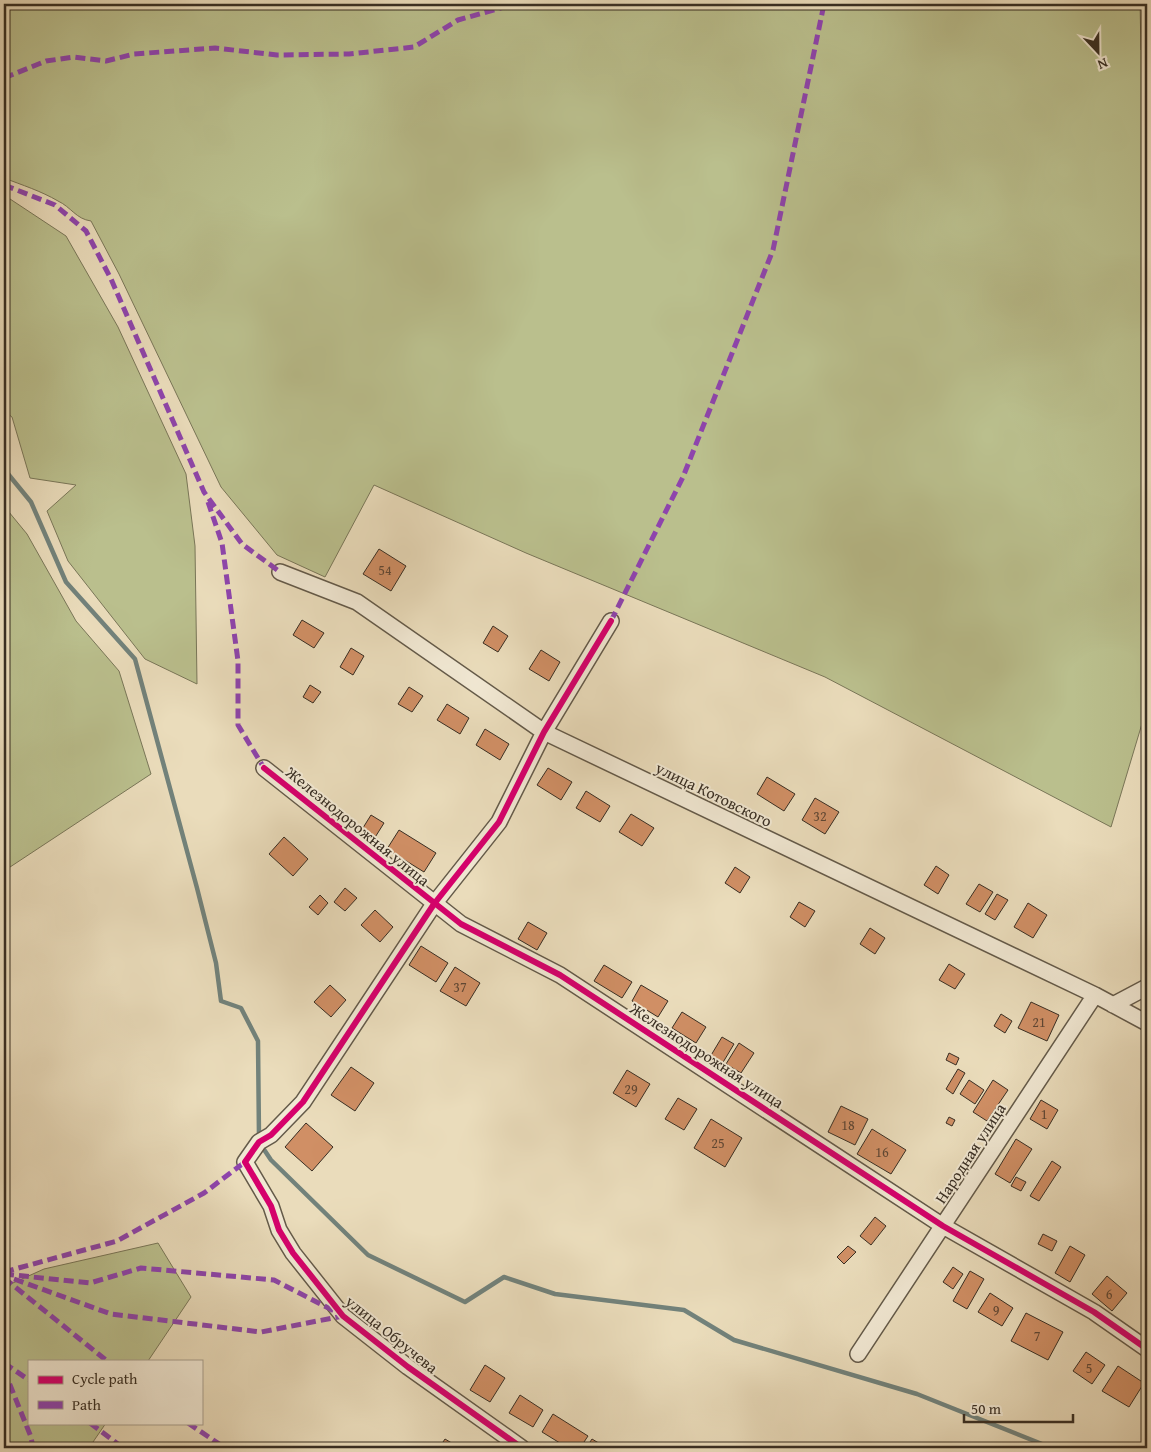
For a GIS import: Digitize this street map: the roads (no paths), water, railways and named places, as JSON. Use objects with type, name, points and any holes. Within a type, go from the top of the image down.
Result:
[{"type":"street","name":"улица Котовского","points":[[280,572],[357,602],[544,732],[1095,996],[1147,1023]]},
{"type":"street","points":[[434,904],[499,822],[544,732],[611,621]]},
{"type":"street","name":"Железнодорожная улица","points":[[264,768],[460,924],[560,975],[943,1226],[1094,1312],[1147,1349]]},
{"type":"street","name":"улица Обручева","points":[[434,904],[303,1102],[271,1135],[259,1142],[245,1162],[271,1206],[279,1230],[293,1253],[343,1316],[408,1367],[522,1448]]},
{"type":"street","points":[[1113,1005],[1147,987]]},
{"type":"street","name":"Народная улица","points":[[858,1354],[1095,996]]},
{"type":"waterway","points":[[4,469],[31,502],[66,582],[135,659],[216,963],[221,1001],[241,1008],[258,1041],[259,1138]]},
{"type":"waterway","points":[[261,1145],[271,1160],[368,1255],[465,1302],[504,1277],[555,1294],[684,1310],[734,1340],[917,1394],[1052,1448]]}]
